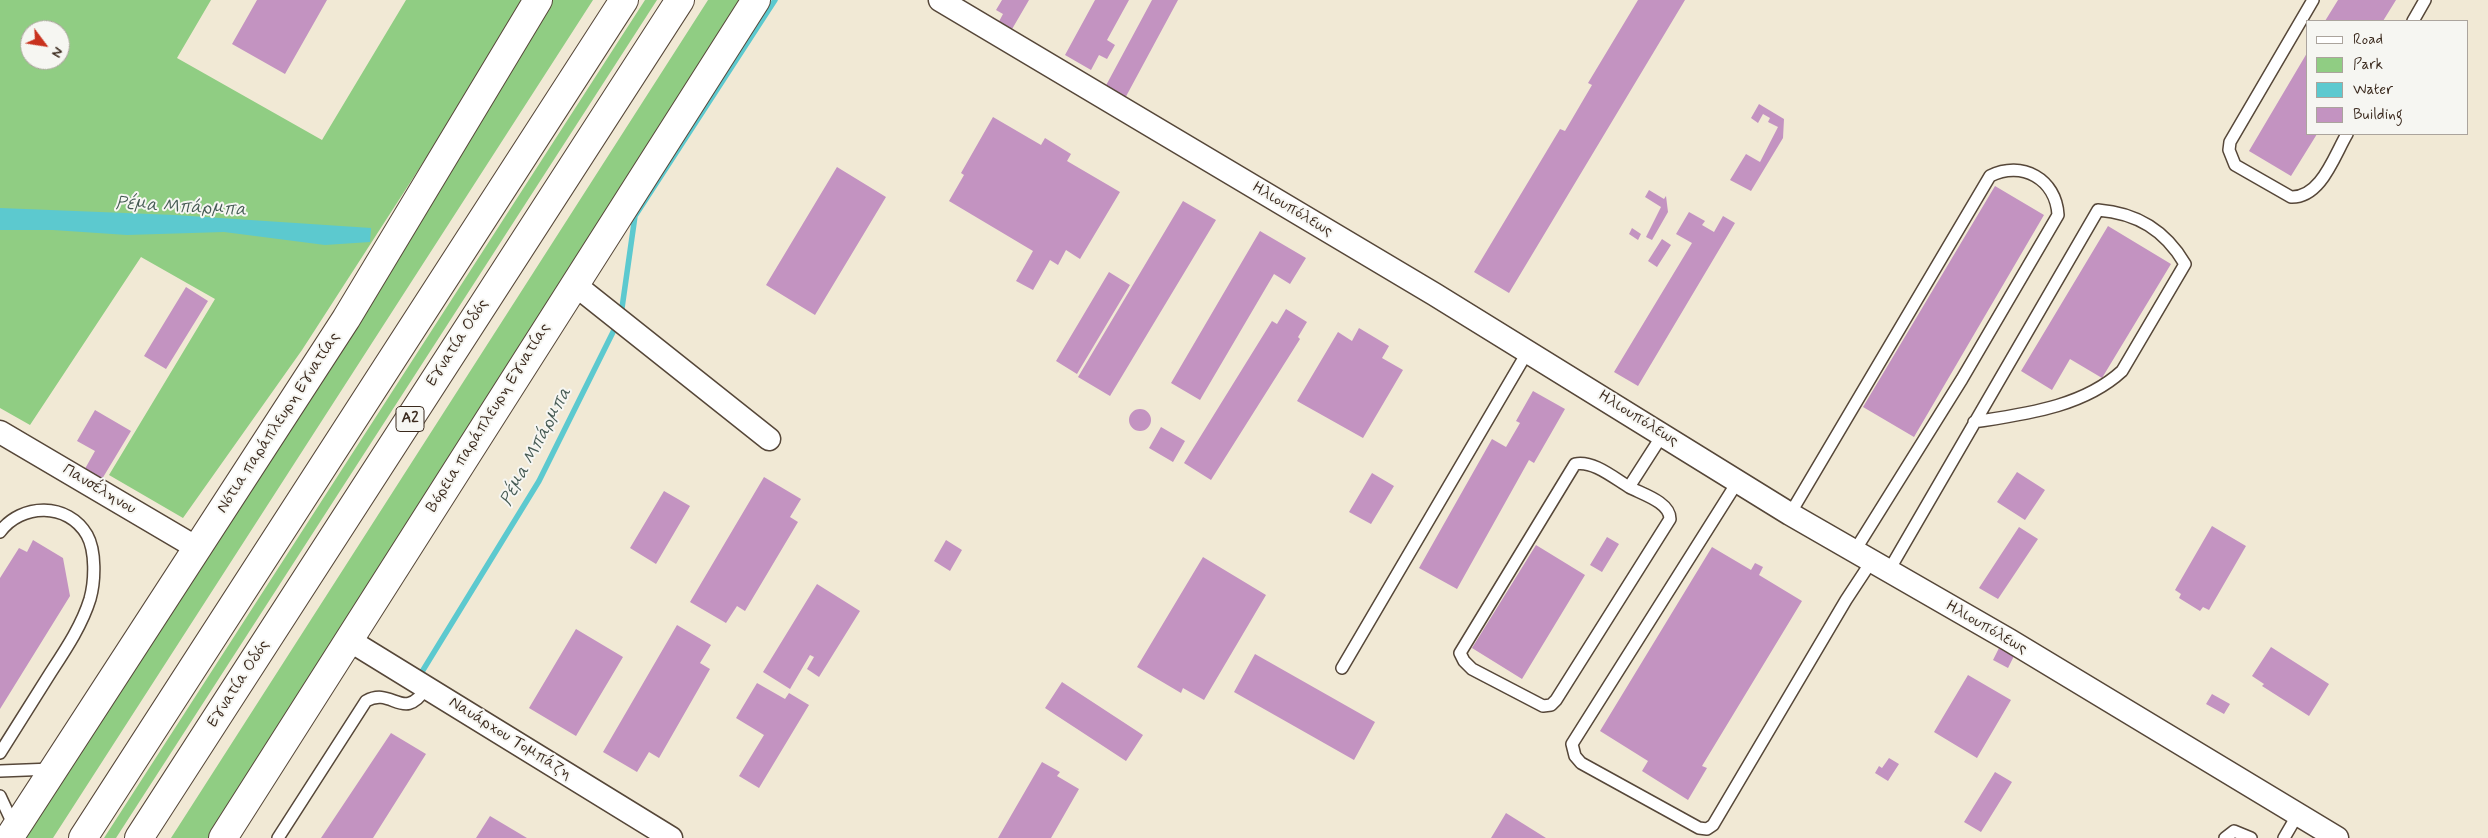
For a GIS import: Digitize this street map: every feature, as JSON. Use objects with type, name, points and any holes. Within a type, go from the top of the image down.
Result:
[{"type":"main road","name":"Νότια παράπλευρη Εγνατίας","points":[[12,833],[346,319],[538,0]]},
{"type":"main road","points":[[83,838],[624,0]]},
{"type":"main road","name":"Εγνατία Οδός","points":[[139,838],[680,0]]},
{"type":"main road","name":"Βόρεια παράπλευρη Εγνατίας","points":[[223,838],[756,0]]},
{"type":"street","name":"Ηλιουπόλεως","points":[[940,0],[1528,351],[1790,514],[2009,640],[2337,838]]},
{"type":"street","points":[[574,284],[769,439]]},
{"type":"street","name":"Πανσέληνου","points":[[0,432],[197,548]]},
{"type":"street","name":"Ναυάρχου Τομπάζη","points":[[349,640],[671,838]]},
{"type":"lane","points":[[2313,0],[2230,142],[2230,150],[2235,165],[2291,198],[2301,198],[2317,186],[2346,135]]},
{"type":"lane","points":[[2414,20],[2425,0]]},
{"type":"lane","points":[[1790,514],[1990,176],[2008,170],[2028,172],[2037,176],[2055,197],[2058,215],[1952,395],[1871,562]]},
{"type":"lane","points":[[1738,481],[1572,744],[1575,756],[1581,763],[1699,828],[1707,829],[1713,825],[1846,600],[1871,562],[1974,422],[2098,210],[2125,214],[2138,219],[2150,225],[2170,242],[2185,264],[2122,370],[2108,384],[2081,397],[2055,406],[1974,422]]},
{"type":"lane","points":[[1342,668],[1528,351]]},
{"type":"lane","points":[[1629,487],[1663,434]]},
{"type":"lane","points":[[1582,462],[1591,465],[1629,487],[1666,507],[1670,512],[1670,519],[1556,700],[1551,705],[1543,706],[1472,669],[1464,661],[1460,653],[1575,464],[1582,462]]},
{"type":"lane","points":[[0,532],[18,516],[38,510],[52,510],[72,520],[83,529],[90,542],[92,556],[91,594],[75,634],[0,753]]},
{"type":"lane","points":[[278,838],[366,701],[372,698],[384,697],[400,705],[406,705],[418,700],[427,687]]},
{"type":"lane","points":[[0,771],[54,768]]},
{"type":"lane","points":[[0,796],[12,833]]},
{"type":"lane","points":[[2284,838],[2298,814]]},
{"type":"lane","points":[[2225,838],[2234,830],[2251,838]]},
{"type":"green space","points":[[0,0],[211,0],[177,58],[322,140],[406,0],[528,0],[302,350],[183,518],[109,475],[215,299],[141,257],[30,425],[0,408]]},
{"type":"green space","points":[[553,0],[593,0],[53,838],[16,838]]},
{"type":"green space","points":[[645,0],[657,0],[116,838],[104,838]]},
{"type":"green space","points":[[708,0],[740,0],[210,838],[171,838]]},
{"type":"water","points":[[0,208],[175,215],[371,228],[370,242],[325,245],[224,232],[127,235],[53,230],[0,230]]},
{"type":"building","points":[[257,0],[327,0],[285,74],[232,44]]},
{"type":"building","points":[[1002,0],[1029,0],[1008,36],[995,29],[1003,14],[996,10]]},
{"type":"building","points":[[1095,0],[1129,0],[1107,40],[1115,45],[1107,59],[1099,55],[1091,70],[1065,55]]},
{"type":"building","points":[[1152,0],[1178,0],[1123,102],[1103,91]]},
{"type":"building","points":[[1638,0],[1685,0],[1509,293],[1474,272],[1560,129],[1565,131],[1592,85],[1588,83]]},
{"type":"building","points":[[2338,0],[2396,0],[2384,20],[2326,20]]},
{"type":"building","points":[[2306,55],[2306,135],[2316,135],[2291,176],[2249,151]]},
{"type":"building","points":[[1759,104],[1784,119],[1783,138],[1751,191],[1730,180],[1746,154],[1760,162],[1778,127],[1768,122],[1770,118],[1763,114],[1758,123],[1751,118]]},
{"type":"building","points":[[993,117],[1041,145],[1045,138],[1071,154],[1067,161],[1120,192],[1080,259],[1066,250],[1058,265],[1050,260],[1033,290],[1016,281],[1033,251],[949,201],[964,175],[961,173]]},
{"type":"building","points":[[837,167],[886,197],[815,315],[766,285]]},
{"type":"building","points":[[1995,186],[2044,215],[1914,437],[1863,407]]},
{"type":"building","points":[[1649,190],[1664,199],[1666,196],[1668,212],[1652,240],[1646,237],[1661,207],[1645,197]]},
{"type":"building","points":[[1183,201],[1216,220],[1110,396],[1078,377]]},
{"type":"building","points":[[1689,212],[1705,221],[1702,225],[1714,232],[1723,216],[1735,223],[1638,386],[1614,372],[1692,243],[1676,234]]},
{"type":"building","points":[[2108,226],[2171,264],[2102,378],[2070,359],[2052,390],[2021,371]]},
{"type":"building","points":[[1632,228],[1641,234],[1638,240],[1629,234]]},
{"type":"building","points":[[1260,231],[1306,258],[1290,284],[1274,274],[1200,400],[1171,383]]},
{"type":"building","points":[[1662,239],[1671,245],[1657,267],[1648,261]]},
{"type":"building","points":[[1109,272],[1130,285],[1077,374],[1056,361]]},
{"type":"building","points":[[186,287],[208,301],[166,369],[144,356]]},
{"type":"building","points":[[1286,309],[1307,322],[1298,337],[1300,339],[1211,480],[1184,463],[1272,321],[1277,324]]},
{"type":"building","points":[[1359,328],[1389,346],[1382,358],[1403,370],[1363,438],[1297,401],[1338,332],[1352,341]]},
{"type":"building","points":[[1533,391],[1565,409],[1534,463],[1529,460],[1457,589],[1419,568],[1492,439],[1506,447],[1520,423],[1516,421]]},
{"type":"building","points":[[1140,409],[1148,412],[1151,420],[1148,428],[1140,431],[1132,428],[1129,420],[1132,412]]},
{"type":"building","points":[[95,410],[131,431],[99,484],[82,474],[95,451],[77,441]]},
{"type":"building","points":[[1161,427],[1185,441],[1173,462],[1149,448]]},
{"type":"building","points":[[2017,472],[2045,490],[2025,520],[1997,502]]},
{"type":"building","points":[[1372,473],[1394,486],[1371,524],[1349,512]]},
{"type":"building","points":[[764,477],[801,499],[790,517],[798,522],[745,611],[737,606],[726,623],[690,602]]},
{"type":"building","points":[[664,491],[690,506],[656,564],[630,548]]},
{"type":"building","points":[[2212,526],[2246,546],[2209,610],[2203,607],[2200,611],[2179,598],[2181,594],[2175,590]]},
{"type":"building","points":[[2019,527],[2038,539],[1998,599],[1979,588]]},
{"type":"building","points":[[1607,537],[1619,544],[1602,572],[1590,565]]},
{"type":"building","points":[[33,540],[63,558],[70,596],[0,709],[0,578],[19,548],[27,552]]},
{"type":"building","points":[[946,540],[962,550],[950,571],[934,561]]},
{"type":"building","points":[[1536,545],[1585,575],[1522,679],[1472,648]]},
{"type":"building","points":[[1712,547],[1751,570],[1755,563],[1763,567],[1759,575],[1802,601],[1702,766],[1707,768],[1688,800],[1642,771],[1648,761],[1600,731]]},
{"type":"building","points":[[1203,557],[1266,595],[1204,700],[1183,688],[1181,693],[1137,667]]},
{"type":"building","points":[[817,584],[860,611],[819,677],[807,669],[814,657],[810,655],[790,689],[763,672]]},
{"type":"building","points":[[677,625],[711,645],[700,663],[710,669],[659,758],[649,752],[637,772],[603,752]]},
{"type":"building","points":[[576,629],[623,657],[576,736],[529,708]]},
{"type":"building","points":[[2271,647],[2329,684],[2309,716],[2262,686],[2264,684],[2252,676]]},
{"type":"building","points":[[1999,648],[2014,656],[2008,668],[1993,660]]},
{"type":"building","points":[[1255,654],[1375,722],[1354,760],[1234,692]]},
{"type":"building","points":[[1968,675],[2011,700],[1977,758],[1934,732]]},
{"type":"building","points":[[1062,682],[1143,735],[1126,761],[1045,708]]},
{"type":"building","points":[[757,683],[785,699],[789,693],[809,705],[759,788],[739,776],[764,735],[736,718]]},
{"type":"building","points":[[2212,694],[2230,704],[2224,714],[2206,704]]},
{"type":"building","points":[[391,733],[426,754],[373,838],[321,838]]},
{"type":"building","points":[[1889,758],[1899,764],[1888,781],[1875,773],[1879,766],[1882,768]]},
{"type":"building","points":[[1042,762],[1060,772],[1057,776],[1079,789],[1051,838],[998,838]]},
{"type":"building","points":[[1995,772],[2012,782],[1981,832],[1964,822]]},
{"type":"building","points":[[1506,813],[1546,838],[1491,838]]},
{"type":"building","points":[[490,816],[527,838],[476,838]]},
{"type":"waterway","points":[[621,315],[635,216],[775,0]]},
{"type":"waterway","name":"Ρέμα Μπάρμπα","points":[[420,675],[539,481],[617,324]]}]
